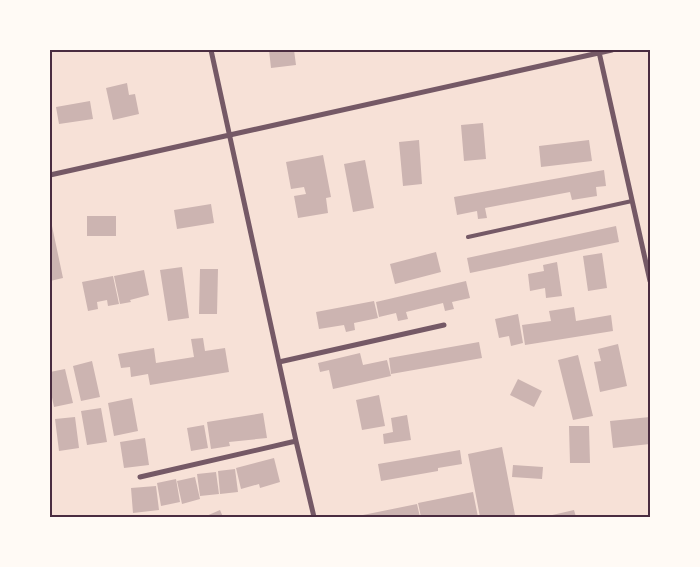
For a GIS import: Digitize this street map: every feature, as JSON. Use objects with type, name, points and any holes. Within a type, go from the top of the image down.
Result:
[{"type":"street","points":[[211,50],[314,517]]},
{"type":"street","points":[[50,175],[599,51],[612,50]]},
{"type":"street","points":[[599,51],[650,281]]},
{"type":"street","points":[[279,362],[444,325]]},
{"type":"street","points":[[140,477],[296,441]]},
{"type":"lane","points":[[468,237],[632,201]]},
{"type":"building","points":[[269,50],[294,50],[296,65],[271,68]]},
{"type":"building","points":[[127,83],[129,95],[135,94],[139,114],[113,120],[106,88]]},
{"type":"building","points":[[90,101],[93,119],[59,124],[56,107]]},
{"type":"building","points":[[483,123],[486,159],[464,161],[461,125]]},
{"type":"building","points":[[419,140],[422,184],[403,186],[399,142]]},
{"type":"building","points":[[589,140],[592,161],[541,167],[539,146]]},
{"type":"building","points":[[323,155],[331,197],[326,198],[328,213],[298,218],[294,196],[306,194],[304,187],[291,189],[286,162]]},
{"type":"building","points":[[365,160],[374,208],[353,212],[344,164]]},
{"type":"building","points":[[604,170],[606,186],[596,187],[597,196],[572,200],[570,192],[485,208],[487,218],[478,219],[477,211],[457,215],[454,197]]},
{"type":"building","points":[[211,204],[214,223],[177,229],[174,210]]},
{"type":"building","points":[[87,216],[116,216],[116,236],[87,236]]},
{"type":"building","points":[[50,226],[52,226],[63,278],[50,281]]},
{"type":"building","points":[[616,226],[619,242],[470,273],[467,258]]},
{"type":"building","points":[[436,252],[441,272],[395,284],[390,264]]},
{"type":"building","points":[[602,253],[607,288],[588,291],[583,256]]},
{"type":"building","points":[[557,262],[562,296],[546,298],[545,288],[530,291],[528,274],[544,271],[543,265]]},
{"type":"building","points":[[182,267],[189,318],[168,321],[160,270]]},
{"type":"building","points":[[200,269],[218,269],[217,314],[199,314]]},
{"type":"building","points":[[144,270],[149,295],[120,304],[114,276]]},
{"type":"building","points":[[113,276],[119,304],[108,306],[107,300],[97,302],[98,309],[88,311],[82,282]]},
{"type":"building","points":[[466,281],[470,298],[452,302],[454,309],[445,311],[443,303],[406,312],[408,319],[398,321],[396,313],[379,317],[376,302]]},
{"type":"building","points":[[374,301],[378,318],[354,323],[355,330],[346,332],[344,325],[319,329],[316,312]]},
{"type":"building","points":[[574,307],[576,321],[611,315],[613,331],[525,345],[522,325],[551,321],[549,311]]},
{"type":"building","points":[[518,314],[523,343],[511,346],[509,336],[499,338],[495,319]]},
{"type":"building","points":[[203,338],[205,351],[225,348],[229,372],[150,385],[148,374],[131,377],[130,367],[121,368],[118,354],[154,348],[156,363],[194,357],[191,339]]},
{"type":"building","points":[[479,342],[482,358],[391,374],[389,358]]},
{"type":"building","points":[[618,344],[627,386],[600,392],[594,362],[601,361],[598,349]]},
{"type":"building","points":[[360,353],[363,365],[387,360],[391,376],[333,389],[329,370],[320,372],[318,363]]},
{"type":"building","points":[[578,355],[593,416],[573,420],[558,360]]},
{"type":"building","points":[[92,361],[100,397],[81,401],[73,366]]},
{"type":"building","points":[[65,369],[73,403],[54,407],[50,388],[50,372]]},
{"type":"building","points":[[518,379],[542,391],[534,407],[510,395]]},
{"type":"building","points":[[379,395],[385,426],[362,430],[356,400]]},
{"type":"building","points":[[132,398],[138,431],[114,436],[108,403]]},
{"type":"building","points":[[101,408],[107,442],[87,445],[81,411]]},
{"type":"building","points":[[263,413],[267,438],[229,442],[230,446],[211,449],[207,422]]},
{"type":"building","points":[[407,415],[411,440],[384,444],[383,434],[393,432],[391,418]]},
{"type":"building","points":[[75,417],[79,448],[59,451],[55,419]]},
{"type":"building","points":[[650,417],[650,444],[613,448],[610,421]]},
{"type":"building","points":[[204,425],[208,448],[191,451],[187,428]]},
{"type":"building","points":[[569,426],[589,426],[590,463],[570,463]]},
{"type":"building","points":[[145,438],[149,465],[124,468],[120,442]]},
{"type":"building","points":[[502,447],[515,515],[480,517],[468,454]]},
{"type":"building","points":[[460,450],[462,464],[438,468],[438,471],[381,481],[378,464]]},
{"type":"building","points":[[274,458],[280,482],[260,488],[259,484],[241,489],[236,468]]},
{"type":"building","points":[[513,465],[543,467],[542,479],[512,477]]},
{"type":"building","points":[[235,469],[238,492],[220,494],[218,471]]},
{"type":"building","points":[[216,472],[219,494],[200,496],[197,474]]},
{"type":"building","points":[[195,477],[200,499],[182,504],[177,481]]},
{"type":"building","points":[[176,479],[180,502],[161,506],[157,483]]},
{"type":"building","points":[[156,486],[159,510],[133,513],[131,488]]},
{"type":"building","points":[[473,492],[478,517],[421,517],[418,503]]},
{"type":"building","points":[[417,504],[420,517],[363,517],[363,515]]},
{"type":"building","points":[[220,510],[223,517],[204,517]]},
{"type":"building","points":[[574,510],[576,517],[548,517],[548,516]]}]
